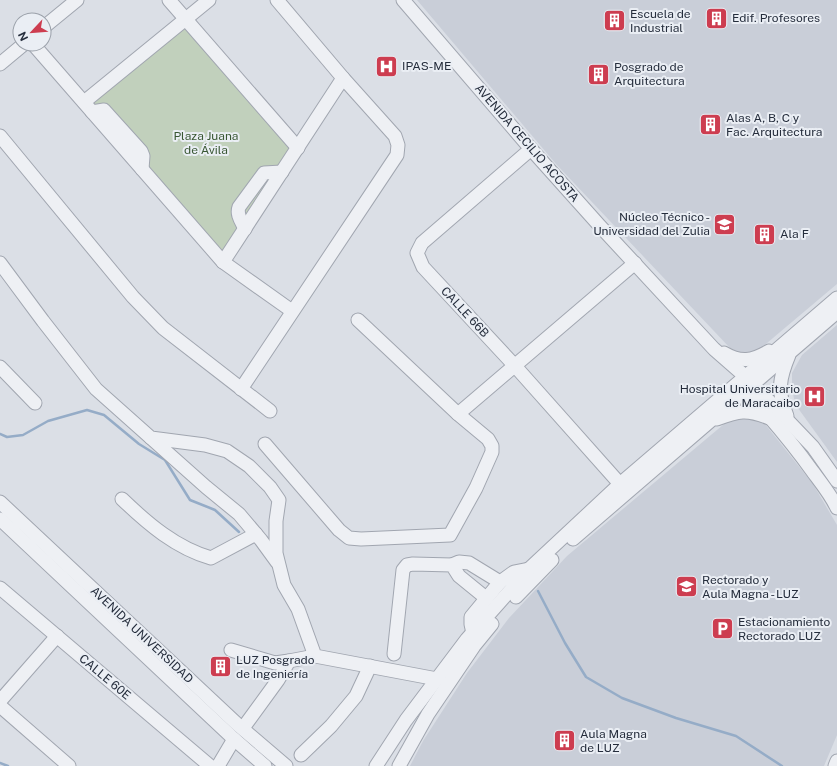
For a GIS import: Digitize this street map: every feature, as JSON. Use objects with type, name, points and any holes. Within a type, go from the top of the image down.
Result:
[{"type":"street","points":[[52,20],[76,0]]},
{"type":"street","points":[[169,0],[298,148]]},
{"type":"street","points":[[88,107],[209,0]]},
{"type":"street","name":"AVENIDA CECILIO ACOSTA","points":[[403,0],[531,149],[746,384],[799,453],[837,508]]},
{"type":"street","points":[[241,388],[397,155],[398,145],[396,136],[344,78],[280,1]]},
{"type":"street","points":[[0,64],[14,52]]},
{"type":"street","points":[[40,52],[223,262],[292,311]]},
{"type":"street","points":[[223,262],[344,78]]},
{"type":"street","points":[[0,136],[133,297],[163,328],[270,411]]},
{"type":"street","name":"CALLE 66B","points":[[531,149],[422,243],[417,253],[423,266],[515,366],[620,484]]},
{"type":"street","points":[[458,414],[635,262]]},
{"type":"street","points":[[0,263],[96,389],[206,487],[239,514],[279,565]]},
{"type":"street","points":[[376,766],[406,720],[437,679],[530,570],[620,484],[746,384],[788,347],[837,298]]},
{"type":"street","points":[[717,352],[739,360],[750,360],[788,347],[837,312]]},
{"type":"street","points":[[265,444],[339,530],[349,538],[361,539],[450,535],[476,488],[492,452],[492,446],[488,439],[458,414],[358,320]]},
{"type":"street","points":[[788,347],[779,384],[782,403],[789,421]]},
{"type":"street","points":[[0,367],[35,403]]},
{"type":"street","points":[[387,766],[399,742],[419,711],[472,639],[503,611],[566,544],[708,423],[746,384]]},
{"type":"street","name":"AVENIDA CECILIO ACOSTA","points":[[746,384],[789,421],[813,447],[837,482]]},
{"type":"street","points":[[708,423],[730,414],[744,411],[772,419]]},
{"type":"street","points":[[151,438],[205,446],[227,451],[249,466],[270,487],[279,500],[276,521],[276,553],[284,585],[298,609],[315,656]]},
{"type":"street","points":[[122,498],[142,518],[176,543],[198,554],[211,558],[256,534]]},
{"type":"street","name":"AVENIDA UNIVERSIDAD","points":[[0,502],[6,524],[234,739],[265,766]]},
{"type":"street","name":"AVENIDA UNIVERSIDAD","points":[[6,524],[286,766]]},
{"type":"street","points":[[394,654],[403,570],[407,565],[452,565],[459,562],[469,562],[500,582]]},
{"type":"street","points":[[452,565],[459,576],[486,598]]},
{"type":"street","points":[[399,766],[472,639],[471,617],[500,582],[514,572],[530,570]]},
{"type":"street","name":"CALLE 60E","points":[[0,588],[210,766]]},
{"type":"street","points":[[0,701],[56,636]]},
{"type":"street","points":[[231,650],[275,663],[315,656],[437,679]]},
{"type":"street","points":[[243,728],[278,680],[289,661]]},
{"type":"street","points":[[302,755],[331,726],[356,696],[370,666]]},
{"type":"street","points":[[0,706],[69,766]]},
{"type":"street","points":[[218,766],[234,739]]},
{"type":"street","points":[[835,766],[837,761]]},
{"type":"shaded area","name":"Núcleo Técnico - Universidad del Zulia","points":[[417,0],[837,0],[837,284],[760,349],[750,354],[742,354],[730,348],[556,164]]},
{"type":"shaded area","name":"Hospital Universitario de Maracaibo","points":[[837,325],[837,462],[795,404],[792,388],[792,373],[802,355]]},
{"type":"shaded area","name":"Rectorado y Aula Magna - LUZ","points":[[747,417],[765,424],[813,484],[837,525],[837,735],[824,766],[410,766],[423,741],[467,673],[509,618],[567,556],[730,419]]},
{"type":"green space","name":"Plaza Juana de Ávila","points":[[186,22],[296,149],[223,259],[87,102]]},
{"type":"waterway","points":[[0,434],[7,437],[23,435],[48,421],[87,410],[104,415],[139,444],[165,460],[190,500],[215,510],[239,532]]},
{"type":"waterway","points":[[538,591],[565,643],[586,677],[622,698],[676,718],[736,736],[782,766]]},
{"type":"waterway","points":[[0,763],[8,766]]},
{"type":"place","name":"Edif. Profesores","points":[[716,18]]},
{"type":"place","name":"Escuela de Industrial","points":[[614,21]]},
{"type":"place","name":"IPAS-ME","points":[[387,66]]},
{"type":"place","name":"Posgrado de Arquitectura","points":[[599,74]]},
{"type":"place","name":"Alas A, B, C y Fac. Arquitectura","points":[[711,125]]},
{"type":"place","name":"Núcleo Técnico - Universidad del Zulia","points":[[725,224]]},
{"type":"place","name":"Ala F","points":[[764,234]]},
{"type":"place","name":"Hospital Universitario de Maracaibo","points":[[815,396]]},
{"type":"place","name":"Rectorado y Aula Magna - LUZ","points":[[687,587]]},
{"type":"place","name":"Estacionamiento Rectorado LUZ","points":[[723,629]]},
{"type":"place","name":"LUZ Posgrado de Ingeniería","points":[[221,667]]},
{"type":"place","name":"Aula Magna de LUZ","points":[[565,741]]}]
